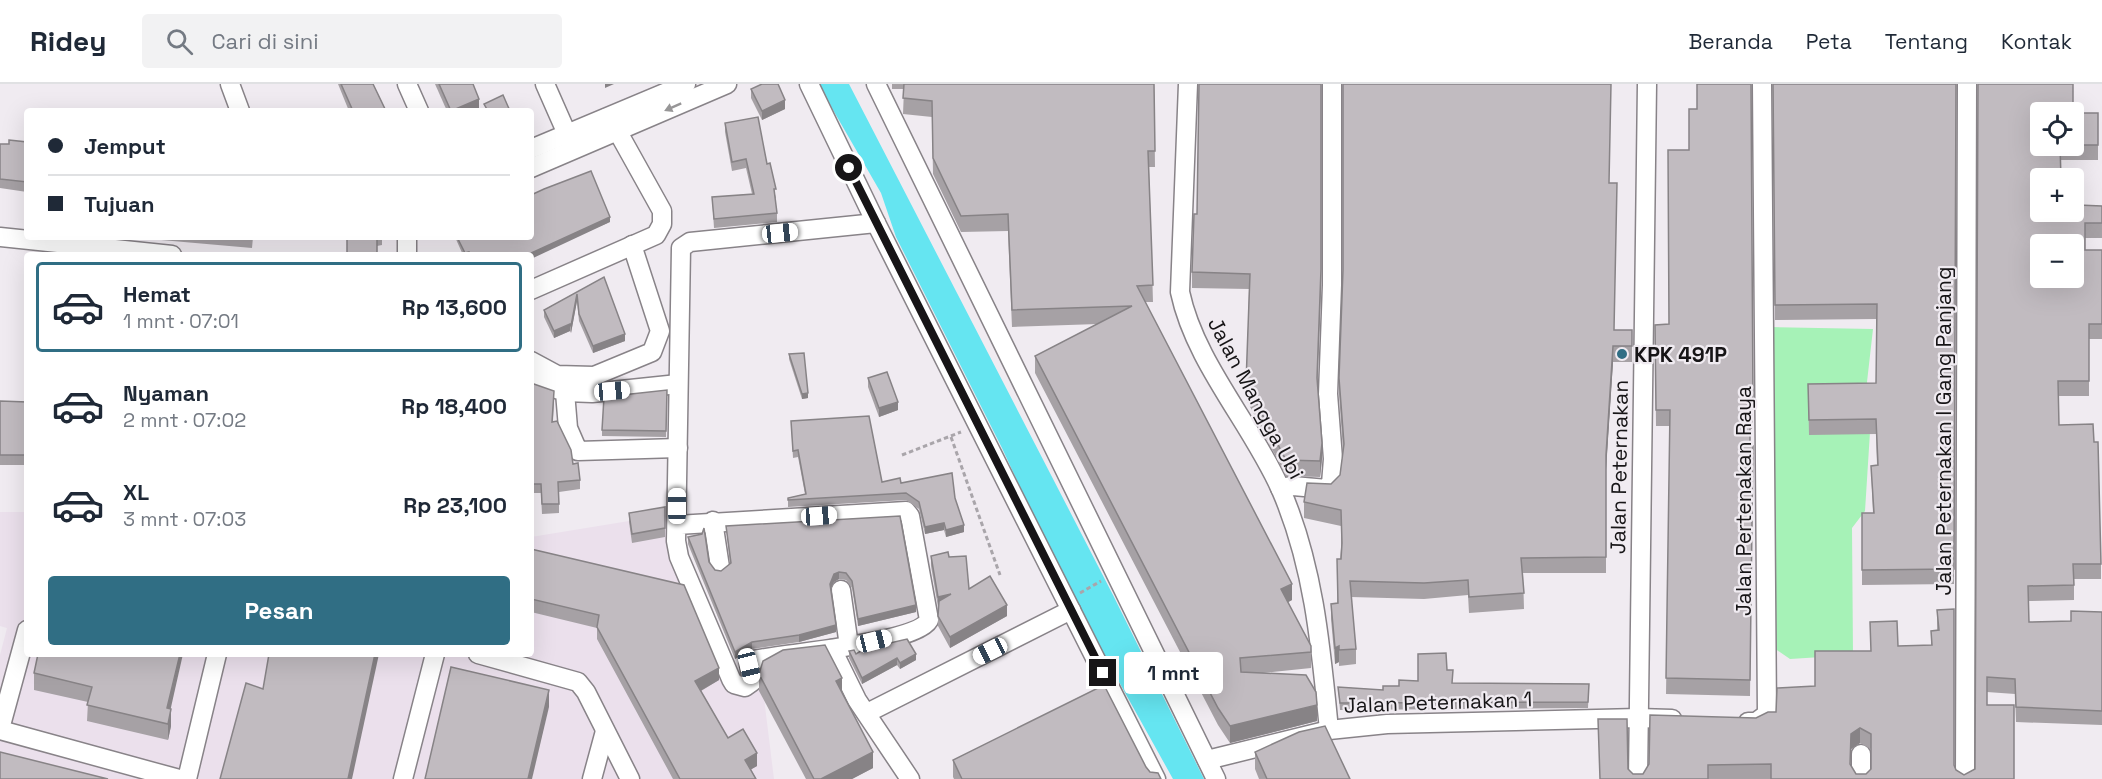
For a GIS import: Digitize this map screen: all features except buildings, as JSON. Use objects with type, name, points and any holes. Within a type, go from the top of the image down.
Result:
[{"type":"street","points":[[230,84],[239,108]]},
{"type":"street","points":[[407,84],[418,108]]},
{"type":"street","points":[[545,84],[571,142]]},
{"type":"street","points":[[612,125],[686,84]]},
{"type":"street","points":[[534,166],[571,142],[727,84]]},
{"type":"street","points":[[809,84],[876,223],[1156,779]]},
{"type":"street","points":[[876,84],[1216,779]]},
{"type":"street","name":"Jalan Mangga Ubi","points":[[1188,84],[1180,292],[1183,306],[1202,348],[1280,488],[1307,570],[1320,635],[1329,730]]},
{"type":"street","points":[[1280,488],[1293,486],[1327,489],[1331,484],[1333,459],[1328,394],[1332,285],[1332,84]]},
{"type":"street","name":"Jalan Peternakan","points":[[1638,779],[1647,84]]},
{"type":"street","name":"Jalan Pertenakan Raya","points":[[1726,722],[1756,722],[1767,714],[1762,84]]},
{"type":"street","name":"Jalan Peternakan I Gang Panjang","points":[[1965,779],[1967,84]]},
{"type":"street","points":[[534,289],[656,235],[663,217],[612,125]]},
{"type":"street","points":[[534,148],[571,142]]},
{"type":"street","points":[[677,525],[713,521],[909,513],[929,620],[924,628],[841,647],[754,660],[749,664],[752,682],[745,687],[734,684],[679,557],[677,525],[681,248],[684,244],[876,223]]},
{"type":"street","points":[[0,237],[24,240]]},
{"type":"street","points":[[29,240],[143,252]]},
{"type":"street","points":[[534,363],[557,375],[594,376],[652,352],[660,331],[632,245]]},
{"type":"street","points":[[534,381],[565,392],[592,393],[678,384]]},
{"type":"street","points":[[565,392],[568,428],[578,451],[678,448]]},
{"type":"street","points":[[713,521],[720,567]]},
{"type":"street","points":[[841,590],[841,647],[850,688],[910,779]]},
{"type":"street","points":[[867,713],[1071,610]]},
{"type":"street","points":[[24,641],[0,730],[180,779]]},
{"type":"street","points":[[187,779],[216,657]]},
{"type":"street","points":[[403,779],[434,657]]},
{"type":"street","points":[[489,657],[578,682],[586,692],[630,779]]},
{"type":"street","points":[[1638,718],[1693,720]]},
{"type":"street","name":"Jalan Peternakan 1","points":[[1207,760],[1329,730],[1387,724],[1638,718]]},
{"type":"street","points":[[592,779],[604,731]]},
{"type":"street","points":[[1861,754],[1862,779]]},
{"type":"path","points":[[902,454],[951,437],[978,422]]},
{"type":"path","points":[[951,437],[1000,575]]},
{"type":"path","points":[[1082,591],[1106,579]]},
{"type":"shaded area","points":[[0,512],[24,512],[24,657],[534,657],[534,537],[678,513],[676,552],[738,691],[763,690],[774,779],[0,779],[0,655],[7,628],[0,626]]},
{"type":"green space","points":[[1771,327],[1873,329],[1867,382],[1870,398],[1870,432],[1865,511],[1852,528],[1853,655],[1790,659],[1774,648]]},
{"type":"water","points":[[818,84],[849,84],[1113,595],[1204,779],[1173,779],[1064,583],[1002,448],[896,237],[881,193]]},
{"type":"place","name":"KPK 491P","points":[[1622,354]]},
{"type":"route","points":[[849,168],[1103,673]]}]
